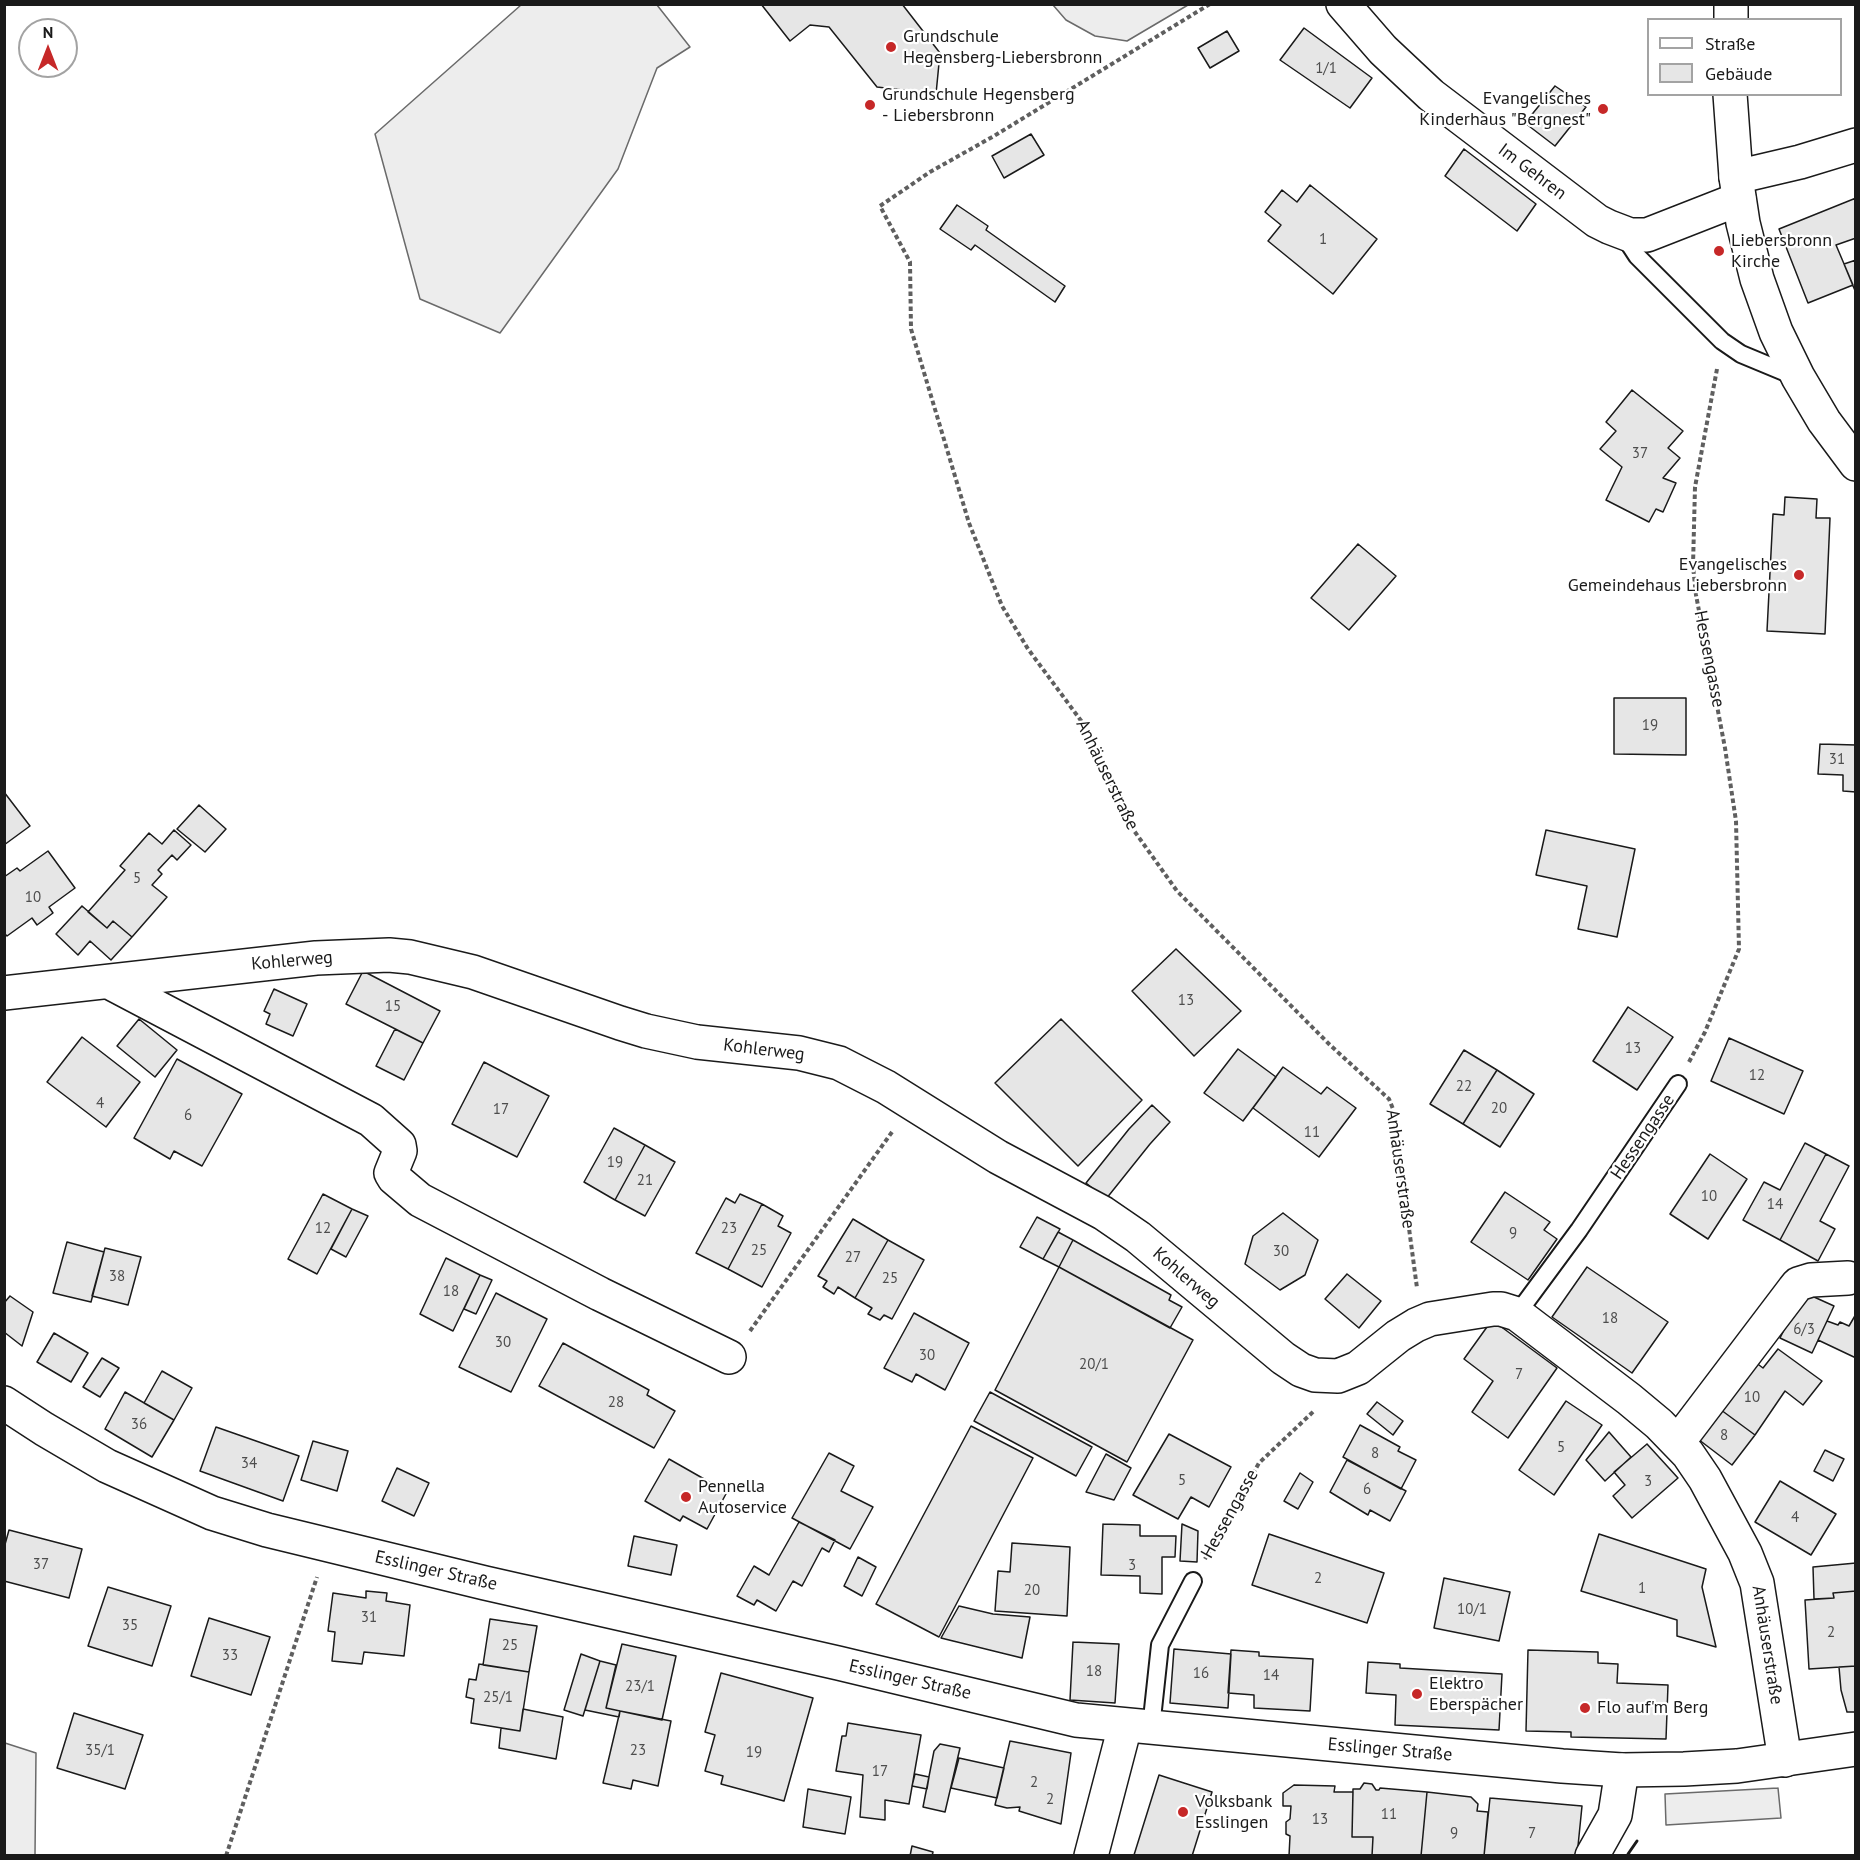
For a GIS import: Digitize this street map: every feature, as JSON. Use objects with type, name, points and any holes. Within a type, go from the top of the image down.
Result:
[{"type":"street","name":"Im Gehren","points":[[1343,4],[1383,50],[1431,95],[1597,221],[1622,233],[1647,235],[1737,188],[1800,162],[1856,145]]},
{"type":"street","points":[[1730,96],[1737,188],[1757,279],[1776,332],[1798,377],[1824,421],[1856,464]]},
{"type":"street","name":"Kohlerweg","points":[[4,993],[316,958],[410,957],[473,972],[646,1031],[697,1042],[798,1053],[825,1059],[859,1073],[998,1157],[1103,1213],[1121,1225],[1283,1358],[1301,1370],[1338,1376]]},
{"type":"street","points":[[109,982],[371,1120],[399,1145],[400,1151],[391,1173],[420,1200],[600,1294],[729,1357]]},
{"type":"street","points":[[1678,1442],[1798,1284],[1811,1280],[1848,1278]]},
{"type":"street","points":[[1338,1376],[1358,1368],[1398,1336],[1423,1321],[1493,1309],[1517,1314]]},
{"type":"street","name":"Anhäuserstraße","points":[[1517,1314],[1629,1399],[1678,1442],[1705,1479],[1745,1553],[1757,1582],[1785,1760]]},
{"type":"street","name":"Esslinger Straße","points":[[7,1406],[107,1467],[212,1513],[327,1546],[1076,1720],[1622,1770],[1684,1770],[1785,1760],[1856,1749]]},
{"type":"street","points":[[1091,1856],[1138,1727]]},
{"type":"street","points":[[1592,1856],[1615,1815],[1622,1770]]},
{"type":"lane","name":"Im Gehren","points":[[1622,233],[1637,256],[1722,341],[1741,354],[1798,377]]},
{"type":"lane","name":"Hessengasse","points":[[1517,1314],[1585,1221],[1678,1084]]},
{"type":"lane","name":"Hessengasse","points":[[1138,1727],[1160,1645],[1193,1581]]},
{"type":"path","name":"Anhäuserstraße","points":[[1210,4],[994,136],[930,172],[880,206],[910,262],[911,329],[969,523],[1008,618],[1082,722],[1125,818],[1177,891],[1274,991],[1391,1103],[1423,1321]]},
{"type":"path","name":"Hessengasse","points":[[1678,1084],[1705,1032],[1739,949],[1736,821],[1725,748],[1696,595],[1694,566],[1695,487],[1722,341]]},
{"type":"path","points":[[729,1357],[745,1339],[913,1104]]},
{"type":"path","name":"Hessengasse","points":[[1193,1581],[1259,1463],[1330,1396],[1338,1376]]},
{"type":"path","points":[[226,1856],[327,1546]]},
{"type":"shaded area","points":[[521,5],[657,5],[690,47],[657,68],[618,169],[500,333],[420,299],[375,134]]},
{"type":"shaded area","points":[[1053,5],[1188,5],[1127,41],[1095,36],[1066,20]]},
{"type":"shaded area","points":[[5,1743],[36,1753],[35,1855],[5,1855]]},
{"type":"shaded area","points":[[1778,1788],[1781,1818],[1666,1825],[1665,1794]]},
{"type":"building","name":"Grundschule Hegensberg-Liebersbronn","points":[[761,4],[902,4],[940,53],[936,94],[877,87],[829,27],[810,25],[790,41]]},
{"type":"building","points":[[1304,28],[1372,78],[1350,108],[1280,60]]},
{"type":"building","points":[[1227,31],[1239,51],[1210,68],[1198,48]]},
{"type":"building","points":[[1555,86],[1586,107],[1555,146],[1525,123]]},
{"type":"building","points":[[1031,134],[1044,155],[1004,178],[992,156]]},
{"type":"building","points":[[1464,149],[1536,204],[1517,231],[1445,176]]},
{"type":"building","points":[[1310,185],[1377,239],[1333,294],[1268,241],[1281,225],[1265,212],[1282,190],[1297,202]]},
{"type":"building","points":[[1856,198],[1856,238],[1836,245],[1853,285],[1808,303],[1779,229]]},
{"type":"building","points":[[957,205],[988,226],[986,230],[1065,286],[1055,302],[975,245],[971,250],[940,229]]},
{"type":"building","points":[[1856,260],[1856,293],[1844,264]]},
{"type":"building","points":[[1632,390],[1683,431],[1668,448],[1680,458],[1663,478],[1676,483],[1663,512],[1656,509],[1649,522],[1606,500],[1622,467],[1600,449],[1616,431],[1606,422]]},
{"type":"building","name":"Evangelisches Gemeindehaus Liebersbronn","points":[[1785,497],[1817,499],[1816,518],[1830,518],[1825,634],[1767,631],[1773,514],[1784,515]]},
{"type":"building","points":[[1358,544],[1396,576],[1349,630],[1311,598]]},
{"type":"building","points":[[1614,698],[1686,698],[1686,755],[1614,754]]},
{"type":"building","points":[[1820,744],[1856,745],[1856,792],[1843,791],[1843,775],[1818,774]]},
{"type":"building","points":[[4,792],[30,826],[4,845]]},
{"type":"building","points":[[199,805],[226,829],[205,852],[177,829]]},
{"type":"building","points":[[174,830],[191,845],[177,860],[172,855],[158,870],[162,874],[152,885],[167,897],[132,937],[113,921],[107,928],[88,912],[125,870],[120,866],[149,833],[162,844]]},
{"type":"building","points":[[1546,830],[1635,849],[1617,937],[1578,929],[1587,886],[1536,875]]},
{"type":"building","points":[[48,851],[75,888],[49,907],[53,913],[37,925],[32,918],[7,936],[4,933],[4,877],[17,868],[20,871]]},
{"type":"building","points":[[82,906],[107,928],[113,921],[132,937],[111,960],[90,941],[78,955],[56,934]]},
{"type":"building","points":[[1176,949],[1241,1011],[1194,1056],[1132,991]]},
{"type":"building","points":[[363,971],[440,1011],[423,1043],[346,1004]]},
{"type":"building","points":[[274,989],[307,1004],[293,1036],[266,1024],[270,1014],[264,1011]]},
{"type":"building","points":[[1628,1007],[1673,1037],[1637,1090],[1593,1061]]},
{"type":"building","points":[[139,1019],[177,1050],[155,1077],[117,1046]]},
{"type":"building","points":[[1061,1019],[1142,1100],[1078,1166],[995,1083]]},
{"type":"building","points":[[395,1029],[423,1043],[404,1080],[376,1066]]},
{"type":"building","points":[[82,1037],[140,1082],[106,1127],[47,1082]]},
{"type":"building","points":[[1729,1038],[1803,1071],[1784,1114],[1711,1081]]},
{"type":"building","points":[[1238,1049],[1276,1077],[1243,1121],[1204,1093]]},
{"type":"building","points":[[1464,1050],[1497,1070],[1463,1124],[1430,1104]]},
{"type":"building","points":[[177,1059],[242,1094],[202,1166],[174,1151],[170,1159],[134,1138]]},
{"type":"building","points":[[484,1062],[549,1096],[517,1157],[452,1124]]},
{"type":"building","points":[[1283,1067],[1321,1094],[1327,1087],[1356,1108],[1319,1157],[1253,1108]]},
{"type":"building","points":[[1497,1070],[1534,1094],[1500,1147],[1463,1124]]},
{"type":"building","points":[[1152,1105],[1170,1122],[1106,1199],[1086,1183],[1129,1129]]},
{"type":"building","points":[[614,1128],[645,1145],[615,1200],[584,1182]]},
{"type":"building","points":[[1805,1143],[1826,1154],[1780,1240],[1743,1220],[1764,1182],[1780,1190]]},
{"type":"building","points":[[645,1145],[675,1162],[645,1216],[615,1200]]},
{"type":"building","points":[[1710,1154],[1747,1179],[1708,1239],[1670,1214]]},
{"type":"building","points":[[1826,1154],[1849,1166],[1820,1221],[1835,1229],[1818,1261],[1780,1240]]},
{"type":"building","points":[[1505,1192],[1550,1222],[1544,1230],[1557,1239],[1528,1280],[1471,1242]]},
{"type":"building","points":[[323,1194],[352,1209],[317,1274],[288,1259]]},
{"type":"building","points":[[740,1194],[762,1204],[728,1269],[696,1253],[726,1198],[735,1203]]},
{"type":"building","points":[[762,1204],[783,1216],[778,1226],[791,1233],[762,1287],[728,1269]]},
{"type":"building","points":[[352,1209],[368,1216],[346,1257],[331,1249]]},
{"type":"building","points":[[1283,1213],[1318,1240],[1305,1275],[1280,1290],[1245,1264],[1253,1236]]},
{"type":"building","points":[[1037,1217],[1060,1229],[1043,1259],[1020,1247]]},
{"type":"building","points":[[853,1219],[888,1240],[855,1298],[838,1287],[834,1294],[823,1287],[827,1281],[818,1276]]},
{"type":"building","points":[[1058,1232],[1073,1240],[1059,1267],[1043,1259]]},
{"type":"building","points":[[888,1240],[924,1260],[892,1319],[884,1315],[880,1320],[868,1314],[872,1308],[855,1298]]},
{"type":"building","points":[[1073,1240],[1171,1295],[1169,1300],[1182,1307],[1170,1328],[1059,1267]]},
{"type":"building","points":[[67,1242],[104,1252],[91,1302],[53,1293]]},
{"type":"building","points":[[105,1248],[141,1257],[128,1305],[92,1296]]},
{"type":"building","points":[[446,1258],[480,1275],[453,1331],[420,1314]]},
{"type":"building","points":[[1059,1267],[1193,1340],[1127,1462],[995,1390]]},
{"type":"building","points":[[1587,1267],[1668,1322],[1632,1373],[1552,1317]]},
{"type":"building","points":[[1347,1274],[1381,1301],[1359,1328],[1325,1299]]},
{"type":"building","points":[[480,1275],[492,1280],[476,1314],[464,1309]]},
{"type":"building","points":[[1803,1292],[1834,1306],[1812,1353],[1780,1338]]},
{"type":"building","points":[[496,1293],[547,1319],[511,1392],[459,1367]]},
{"type":"building","points":[[10,1296],[33,1312],[22,1346],[4,1332],[4,1303]]},
{"type":"building","points":[[914,1313],[969,1343],[945,1390],[916,1374],[912,1382],[884,1368]]},
{"type":"building","points":[[1856,1314],[1856,1358],[1818,1340],[1827,1321],[1838,1325],[1840,1322],[1849,1326]]},
{"type":"building","points":[[1492,1320],[1557,1368],[1508,1438],[1472,1412],[1493,1381],[1464,1359]]},
{"type":"building","points":[[54,1333],[88,1353],[71,1382],[37,1362]]},
{"type":"building","points":[[563,1343],[649,1390],[647,1395],[675,1411],[654,1448],[539,1386]]},
{"type":"building","points":[[1778,1349],[1822,1381],[1803,1405],[1785,1391],[1755,1435],[1717,1407],[1751,1359],[1763,1368]]},
{"type":"building","points":[[102,1358],[119,1368],[100,1397],[83,1387]]},
{"type":"building","points":[[162,1371],[192,1388],[174,1420],[144,1403]]},
{"type":"building","points":[[125,1392],[174,1420],[152,1457],[105,1429]]},
{"type":"building","points":[[990,1392],[1092,1447],[1076,1476],[974,1421]]},
{"type":"building","points":[[1566,1401],[1602,1425],[1554,1495],[1519,1470]]},
{"type":"building","points":[[1377,1402],[1403,1421],[1393,1435],[1367,1414]]},
{"type":"building","points":[[1717,1407],[1755,1435],[1732,1465],[1694,1436]]},
{"type":"building","points":[[1360,1425],[1400,1447],[1398,1451],[1416,1460],[1401,1489],[1343,1457]]},
{"type":"building","points":[[971,1426],[1033,1458],[939,1637],[876,1604]]},
{"type":"building","points":[[216,1427],[299,1456],[283,1501],[200,1471]]},
{"type":"building","points":[[1609,1432],[1631,1457],[1605,1481],[1586,1460]]},
{"type":"building","points":[[1169,1434],[1231,1467],[1209,1507],[1191,1497],[1178,1519],[1133,1495]]},
{"type":"building","points":[[313,1441],[348,1451],[337,1491],[301,1480]]},
{"type":"building","points":[[1647,1444],[1678,1478],[1632,1518],[1613,1496],[1625,1485],[1614,1472]]},
{"type":"building","points":[[1825,1450],[1844,1459],[1833,1481],[1814,1471]]},
{"type":"building","points":[[829,1453],[854,1466],[841,1491],[873,1507],[850,1549],[792,1518]]},
{"type":"building","points":[[1106,1454],[1131,1468],[1114,1500],[1086,1492]]},
{"type":"building","name":"Pennella Autoservice","points":[[669,1459],[727,1492],[707,1529],[683,1516],[680,1521],[645,1501]]},
{"type":"building","points":[[1347,1460],[1406,1491],[1390,1521],[1370,1510],[1368,1515],[1330,1492]]},
{"type":"building","points":[[397,1468],[429,1483],[414,1516],[382,1501]]},
{"type":"building","points":[[1300,1473],[1313,1482],[1298,1509],[1284,1501]]},
{"type":"building","points":[[1780,1481],[1836,1514],[1811,1555],[1755,1522]]},
{"type":"building","points":[[799,1522],[835,1540],[829,1552],[822,1548],[802,1586],[793,1581],[776,1611],[757,1600],[754,1605],[737,1596],[754,1566],[769,1575]]},
{"type":"building","points":[[1103,1524],[1140,1525],[1140,1536],[1176,1536],[1175,1557],[1162,1557],[1162,1594],[1140,1593],[1140,1576],[1101,1575]]},
{"type":"building","points":[[1182,1524],[1198,1531],[1197,1562],[1180,1561]]},
{"type":"building","points":[[9,1530],[82,1549],[69,1598],[4,1581],[4,1548]]},
{"type":"building","points":[[1269,1534],[1384,1573],[1367,1623],[1252,1585]]},
{"type":"building","points":[[1599,1534],[1706,1569],[1702,1587],[1716,1647],[1677,1636],[1677,1620],[1581,1591]]},
{"type":"building","points":[[634,1536],[677,1545],[671,1575],[628,1566]]},
{"type":"building","points":[[1012,1543],[1070,1547],[1067,1616],[995,1611],[998,1571],[1010,1572]]},
{"type":"building","points":[[858,1557],[876,1567],[862,1596],[844,1586]]},
{"type":"building","points":[[1856,1563],[1856,1591],[1833,1593],[1834,1598],[1814,1599],[1813,1567]]},
{"type":"building","points":[[1444,1578],[1510,1592],[1499,1641],[1434,1628]]},
{"type":"building","points":[[108,1587],[171,1606],[152,1666],[88,1646]]},
{"type":"building","points":[[366,1591],[387,1593],[386,1601],[410,1605],[404,1656],[364,1652],[362,1664],[332,1661],[335,1632],[328,1631],[333,1593],[366,1598]]},
{"type":"building","points":[[1856,1591],[1856,1666],[1809,1669],[1805,1600],[1834,1598],[1833,1593]]},
{"type":"building","points":[[959,1606],[993,1614],[1030,1617],[1022,1658],[941,1638]]},
{"type":"building","points":[[209,1618],[270,1637],[251,1695],[191,1676]]},
{"type":"building","points":[[490,1619],[537,1626],[529,1672],[483,1665]]},
{"type":"building","points":[[1073,1642],[1119,1644],[1115,1703],[1070,1700]]},
{"type":"building","points":[[622,1644],[676,1656],[662,1720],[606,1708]]},
{"type":"building","points":[[1174,1649],[1231,1654],[1228,1708],[1170,1703]]},
{"type":"building","points":[[1231,1650],[1259,1652],[1259,1656],[1313,1659],[1310,1711],[1254,1708],[1254,1695],[1228,1693]]},
{"type":"building","points":[[1528,1650],[1598,1652],[1598,1663],[1618,1664],[1617,1683],[1668,1685],[1666,1739],[1571,1737],[1571,1732],[1526,1731]]},
{"type":"building","points":[[581,1654],[600,1661],[583,1716],[564,1710]]},
{"type":"building","points":[[600,1661],[616,1665],[606,1708],[620,1711],[619,1717],[585,1710]]},
{"type":"building","points":[[1368,1662],[1400,1664],[1400,1668],[1502,1674],[1499,1730],[1395,1725],[1396,1695],[1366,1693]]},
{"type":"building","points":[[479,1664],[529,1672],[520,1731],[471,1723],[474,1699],[466,1697],[469,1679],[476,1680]]},
{"type":"building","points":[[1856,1666],[1856,1712],[1847,1712],[1841,1690],[1839,1667]]},
{"type":"building","points":[[721,1673],[813,1698],[784,1801],[721,1784],[723,1776],[705,1771],[715,1735],[705,1732]]},
{"type":"building","points":[[523,1709],[563,1717],[556,1759],[499,1748],[501,1728],[520,1731]]},
{"type":"building","points":[[620,1711],[671,1721],[658,1786],[633,1780],[631,1789],[603,1783]]},
{"type":"building","points":[[74,1713],[143,1735],[125,1789],[57,1768]]},
{"type":"building","points":[[848,1723],[921,1735],[909,1804],[885,1800],[885,1820],[860,1817],[863,1775],[836,1771],[842,1736],[846,1736]]},
{"type":"building","points":[[1010,1741],[1071,1753],[1061,1824],[1019,1811],[1020,1807],[1007,1808],[995,1805]]},
{"type":"building","points":[[940,1744],[960,1748],[945,1812],[923,1807],[934,1751]]},
{"type":"building","points":[[959,1758],[1004,1768],[997,1798],[951,1788]]},
{"type":"building","points":[[915,1774],[929,1777],[927,1789],[912,1786]]},
{"type":"building","points":[[1159,1775],[1212,1792],[1192,1856],[1134,1855]]},
{"type":"building","points":[[1364,1783],[1372,1784],[1376,1790],[1380,1788],[1427,1792],[1421,1856],[1372,1856],[1373,1837],[1352,1837],[1353,1789],[1360,1789]]},
{"type":"building","points":[[1294,1785],[1335,1786],[1334,1792],[1353,1792],[1352,1837],[1373,1837],[1372,1856],[1289,1856],[1290,1836],[1286,1834],[1286,1822],[1290,1819],[1291,1806],[1283,1806],[1283,1793]]},
{"type":"building","points":[[808,1789],[851,1797],[845,1834],[803,1827]]},
{"type":"building","points":[[1427,1792],[1471,1797],[1478,1804],[1477,1811],[1488,1812],[1484,1856],[1421,1856]]},
{"type":"building","points":[[1490,1798],[1582,1806],[1577,1856],[1484,1856]]},
{"type":"building","points":[[912,1846],[933,1852],[932,1856],[910,1856]]},
{"type":"wall","points":[[1631,1856],[1628,1854],[1637,1841]]},
{"type":"place","name":"Grundschule Hegensberg-Liebersbronn","points":[[891,47]]},
{"type":"place","name":"Grundschule Hegensberg - Liebersbronn","points":[[870,105]]},
{"type":"place","name":"Evangelisches Kinderhaus \"Bergnest\"","points":[[1603,109]]},
{"type":"place","name":"Liebersbronn Kirche","points":[[1719,251]]},
{"type":"place","name":"Evangelisches Gemeindehaus Liebersbronn","points":[[1799,575]]},
{"type":"place","name":"Pennella Autoservice","points":[[686,1497]]},
{"type":"place","name":"Elektro Eberspächer","points":[[1417,1694]]},
{"type":"place","name":"Flo auf'm Berg","points":[[1585,1708]]},
{"type":"place","name":"Volksbank Esslingen","points":[[1183,1812]]}]
